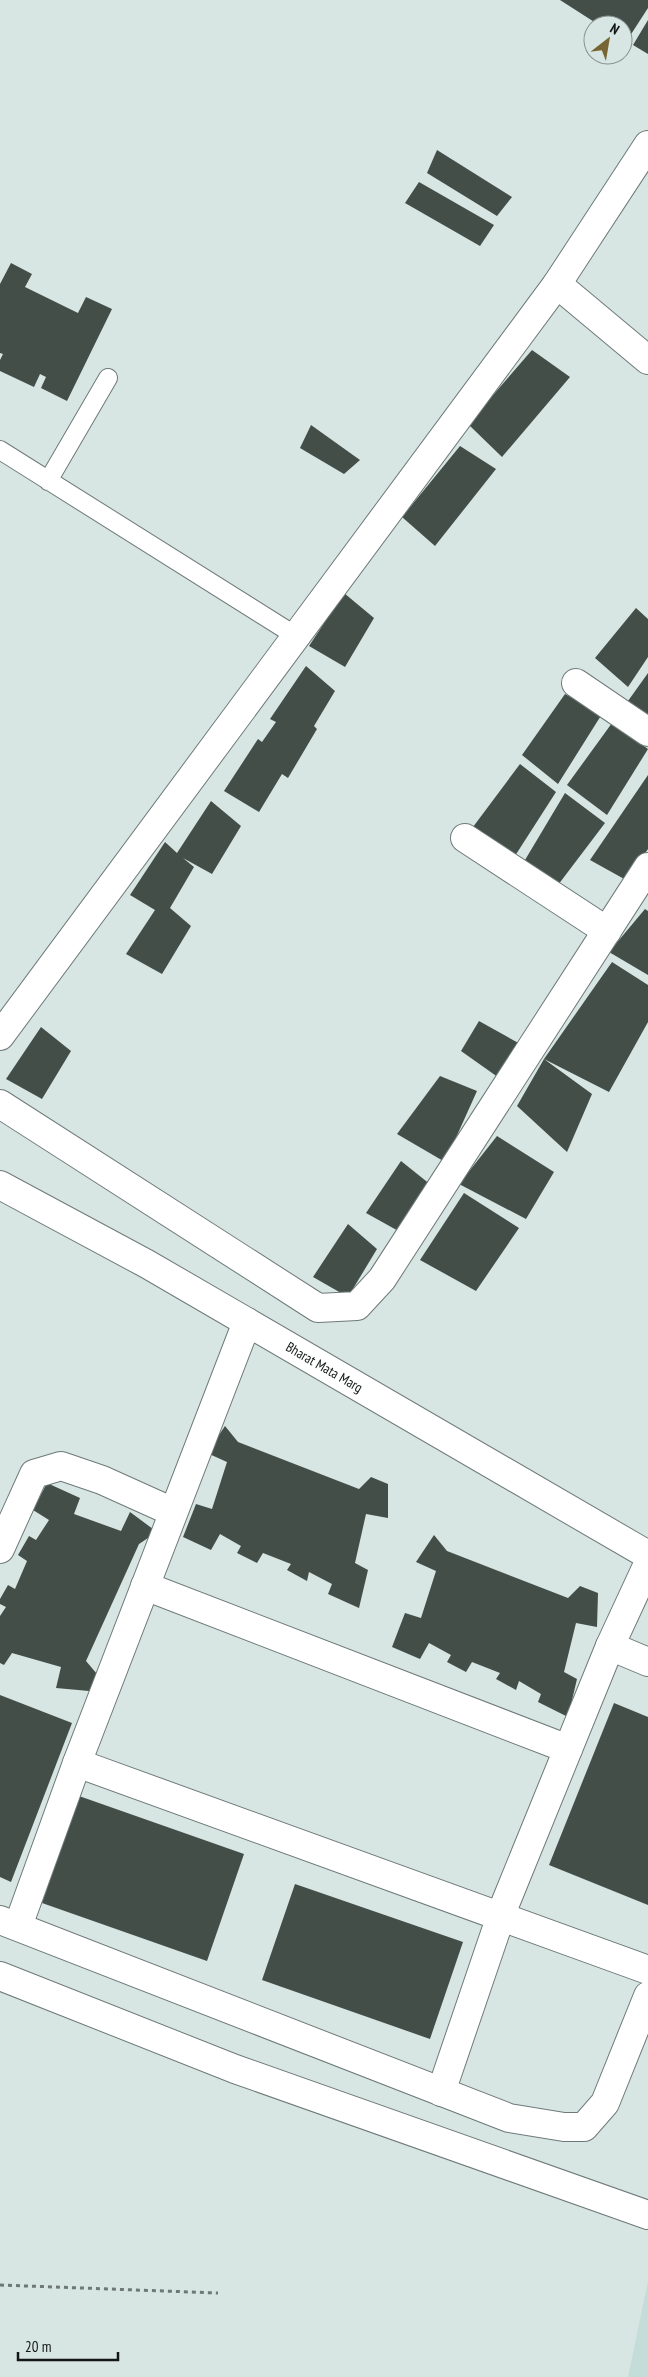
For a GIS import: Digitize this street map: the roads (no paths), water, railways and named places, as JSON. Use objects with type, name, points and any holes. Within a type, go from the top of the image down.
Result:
[{"type":"street","points":[[0,1036],[557,284],[648,145]]},
{"type":"street","points":[[557,284],[648,360]]},
{"type":"street","points":[[576,683],[648,732]]},
{"type":"street","points":[[465,838],[607,931]]},
{"type":"street","points":[[0,1104],[318,1308],[357,1306],[382,1279],[648,867]]},
{"type":"street","name":"Bharat Mata Marg","points":[[0,1185],[147,1264],[648,1555]]},
{"type":"street","points":[[247,1322],[77,1762],[9,1923],[509,2118],[564,2127],[584,2127],[605,2103],[648,1996]]},
{"type":"street","points":[[0,1549],[34,1474],[60,1466],[102,1480],[173,1512]]},
{"type":"street","points":[[442,2092],[501,1916],[610,1646],[648,1564]]},
{"type":"street","points":[[145,1586],[568,1749]]},
{"type":"street","points":[[610,1646],[648,1662]]},
{"type":"street","points":[[77,1762],[648,1970]]},
{"type":"street","points":[[0,1976],[235,2069],[648,2214]]},
{"type":"lane","points":[[48,481],[108,378]]},
{"type":"lane","points":[[0,450],[296,636]]}]
